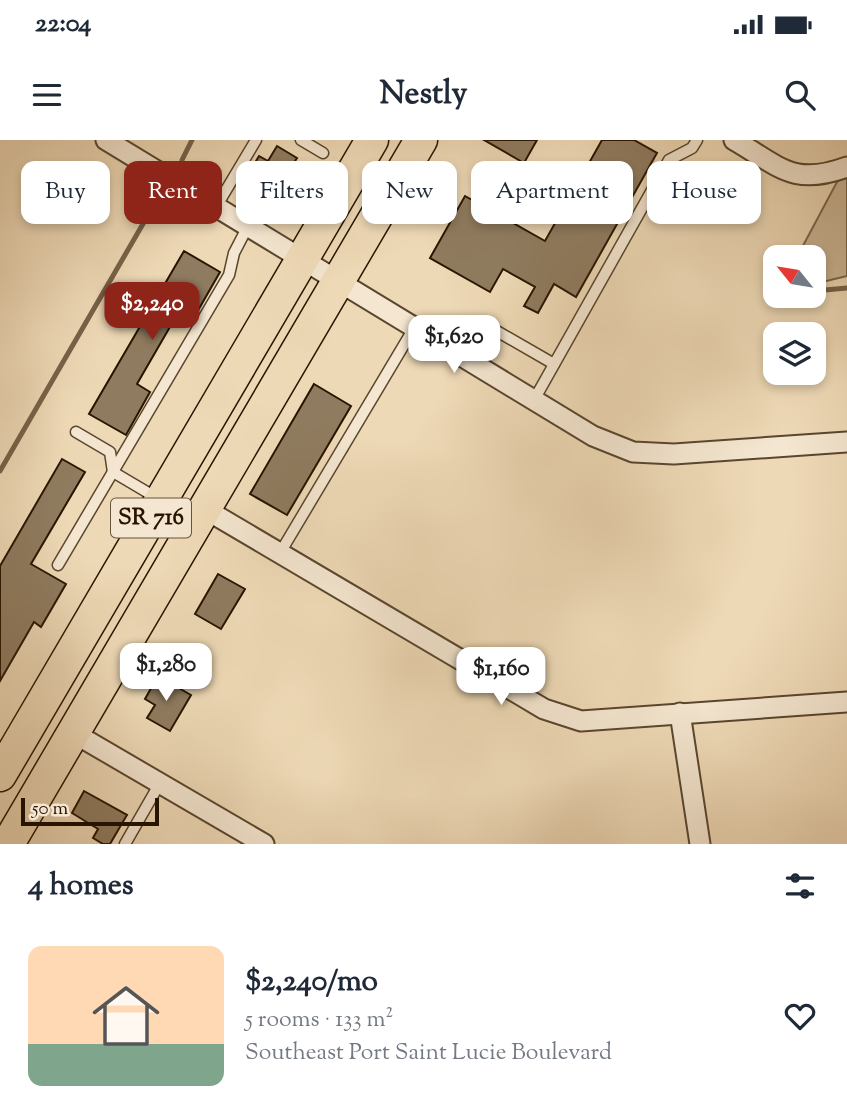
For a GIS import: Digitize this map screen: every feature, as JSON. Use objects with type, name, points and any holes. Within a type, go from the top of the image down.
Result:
[{"type":"main road","name":"SR 716","points":[[0,775],[372,140]]},
{"type":"main road","name":"SR 716","points":[[8,844],[421,140]]},
{"type":"street","points":[[107,140],[141,161]]},
{"type":"street","points":[[741,142],[793,175],[818,176],[847,166]]},
{"type":"street","points":[[222,211],[593,436],[633,452],[674,454],[847,442]]},
{"type":"street","points":[[205,509],[544,709],[581,721],[847,702]]},
{"type":"street","points":[[680,713],[700,844]]},
{"type":"street","points":[[72,732],[264,844]]},
{"type":"lane","points":[[222,197],[256,140]]},
{"type":"lane","points":[[301,140],[323,153]]},
{"type":"lane","points":[[534,400],[669,160],[692,148],[697,140]]},
{"type":"lane","points":[[58,565],[229,275],[234,253],[248,226]]},
{"type":"lane","points":[[469,360],[488,326],[554,364]]},
{"type":"lane","points":[[280,553],[414,328]]},
{"type":"lane","points":[[76,432],[110,452],[113,472]]},
{"type":"lane","points":[[113,472],[162,500]]},
{"type":"lane","points":[[125,844],[160,783]]},
{"type":"shaded area","points":[[847,177],[847,276],[826,281],[826,245],[803,245],[838,180]]},
{"type":"building","points":[[484,140],[537,140],[525,161]]},
{"type":"building","points":[[602,140],[634,140],[657,153],[652,161],[647,161],[647,171],[633,196],[633,161],[590,161]]},
{"type":"building","points":[[277,146],[297,158],[295,161],[268,161]]},
{"type":"building","points":[[465,196],[471,199],[471,224],[515,224],[545,241],[555,224],[617,224],[576,297],[554,284],[538,313],[524,306],[535,287],[503,269],[490,292],[430,258],[449,224],[457,224],[457,210]]},
{"type":"building","points":[[184,251],[220,272],[196,314],[182,306],[137,384],[150,392],[126,435],[89,414]]},
{"type":"building","points":[[314,384],[351,406],[287,515],[250,494]]},
{"type":"building","points":[[62,459],[85,472],[31,564],[66,584],[41,627],[34,622],[0,681],[0,566]]},
{"type":"building","points":[[218,574],[245,589],[221,629],[195,614]]},
{"type":"building","points":[[158,676],[191,695],[170,731],[147,718],[155,705],[145,699]]},
{"type":"building","points":[[84,791],[127,815],[110,844],[103,844],[93,838],[98,829],[72,813]]},
{"type":"waterway","points":[[182,160],[192,140]]},
{"type":"waterway","points":[[0,471],[143,224]]},
{"type":"waterway","points":[[826,290],[847,288]]}]
